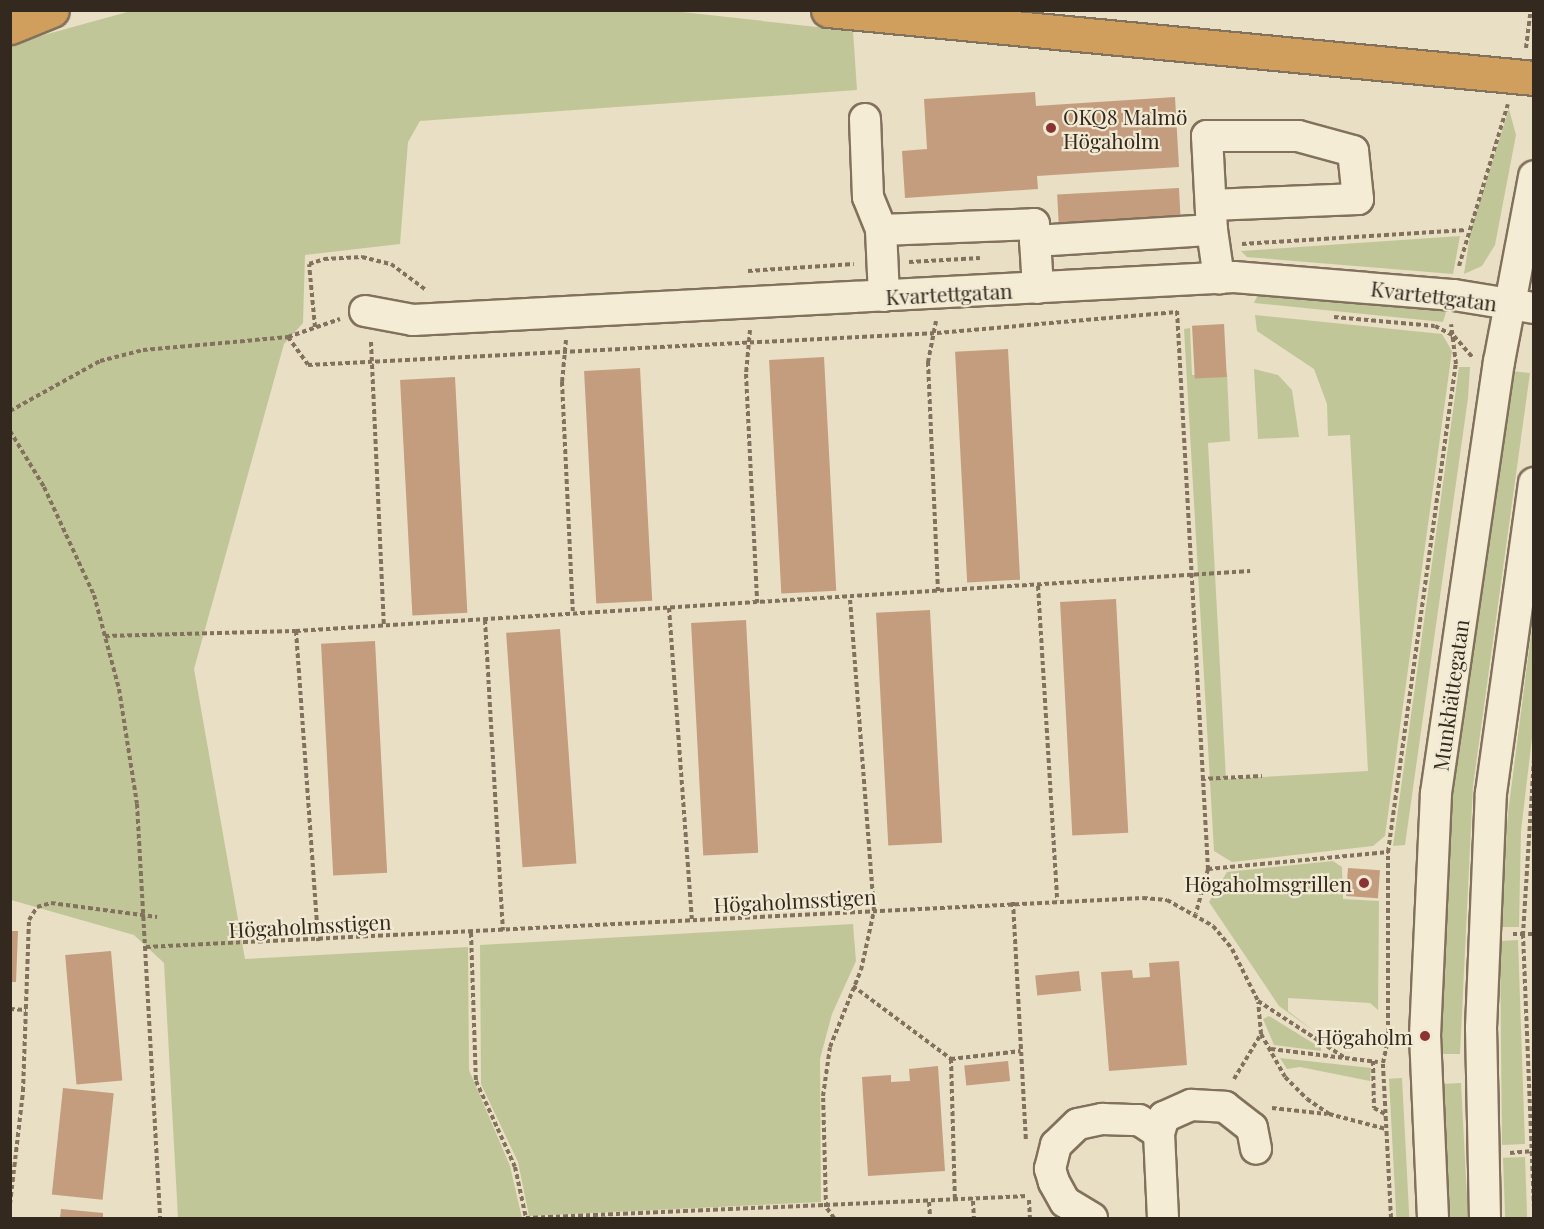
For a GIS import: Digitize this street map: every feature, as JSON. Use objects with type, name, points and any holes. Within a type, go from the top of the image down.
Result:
[{"type":"highway","points":[[10,13],[17,10]]},
{"type":"highway","points":[[10,27],[52,10]]},
{"type":"highway","points":[[828,10],[1524,79]]},
{"type":"street","points":[[865,119],[868,197],[881,230],[884,296]]},
{"type":"street","points":[[1035,240],[1211,218],[1358,199],[1353,151],[1298,136],[1207,136],[1211,218],[1219,278]]},
{"type":"street","name":"Munkhättegatan","points":[[1432,1218],[1425,1036],[1436,793],[1498,362],[1521,306],[1533,176]]},
{"type":"street","points":[[881,230],[1034,224],[1038,288]]},
{"type":"street","name":"Kvartettgatan","points":[[365,311],[413,320],[1219,278],[1454,295],[1521,306]]},
{"type":"street","points":[[1485,1218],[1481,1028],[1491,793],[1533,483]]},
{"type":"street","points":[[1163,1218],[1159,1133],[1164,1117],[1191,1105],[1225,1107],[1252,1128],[1256,1149]]},
{"type":"street","points":[[1092,1218],[1065,1202],[1054,1182],[1050,1169],[1056,1145],[1078,1124],[1102,1119],[1138,1120],[1159,1133]]},
{"type":"path","points":[[1391,1218],[1385,1114],[1388,852],[1456,364],[1454,295],[1466,230],[1524,79],[1531,10]]},
{"type":"path","points":[[1177,280],[1176,312],[1188,577],[1208,869],[1196,913]]},
{"type":"path","points":[[934,293],[937,333],[928,362],[938,592]]},
{"type":"path","points":[[746,302],[751,341],[746,374],[758,603]]},
{"type":"path","points":[[10,411],[100,361],[143,350],[288,337],[365,311],[374,359],[384,626]]},
{"type":"path","points":[[288,337],[308,365],[374,359],[566,354],[751,341],[937,333],[1186,311]]},
{"type":"path","points":[[566,312],[566,354],[562,382],[573,614]]},
{"type":"path","points":[[1330,317],[1435,326],[1454,336],[1470,357],[1498,362]]},
{"type":"path","points":[[10,431],[44,487],[94,595],[130,746],[146,947],[160,1218]]},
{"type":"path","points":[[105,636],[296,631],[1188,577],[1250,571]]},
{"type":"path","points":[[1038,586],[1057,900]]},
{"type":"path","points":[[834,1218],[826,1207],[823,1096],[833,1036],[854,986],[874,911],[850,598]]},
{"type":"path","points":[[669,609],[692,920]]},
{"type":"path","points":[[485,620],[503,930]]},
{"type":"path","points":[[296,631],[318,941]]},
{"type":"path","points":[[1533,759],[1523,934],[1533,1208]]},
{"type":"path","points":[[1201,779],[1262,776]]},
{"type":"path","points":[[1208,869],[1388,852]]},
{"type":"path","name":"Högaholmsstigen","points":[[146,947],[318,941],[1013,902],[1143,898],[1167,900],[1196,913],[1232,948],[1258,1001]]},
{"type":"path","points":[[1013,902],[1026,1154]]},
{"type":"path","points":[[10,1204],[26,1010],[29,920],[37,907],[51,903],[157,917]]},
{"type":"path","points":[[471,933],[476,1081],[515,1167],[525,1218],[1029,1199]]},
{"type":"path","points":[[854,986],[951,1059],[1021,1051]]},
{"type":"path","points":[[1258,1001],[1345,1058]]},
{"type":"path","points":[[1258,1001],[1261,1034],[1285,1077],[1329,1114]]},
{"type":"path","points":[[10,1009],[26,1010]]},
{"type":"path","points":[[1225,1107],[1241,1062],[1261,1034]]},
{"type":"path","points":[[1270,1049],[1376,1062],[1374,1108],[1385,1114]]},
{"type":"path","points":[[951,1059],[955,1202]]},
{"type":"path","points":[[1259,1106],[1329,1114],[1386,1129]]},
{"type":"path","points":[[1028,1188],[1030,1218]]},
{"type":"path","points":[[973,1201],[974,1218]]},
{"type":"path","points":[[929,1202],[930,1218]]},
{"type":"green space","points":[[664,10],[853,31],[857,90],[420,121],[408,142],[400,244],[305,255],[303,323],[284,344],[194,669],[245,959],[468,947],[469,1070],[510,1166],[522,1218],[178,1218],[164,963],[134,935],[11,900],[11,44],[131,11]]},
{"type":"green space","points":[[1509,109],[1516,135],[1495,245],[1482,266],[1464,274],[1471,229]]},
{"type":"green space","points":[[1460,236],[1453,274],[1247,257],[1241,251]]},
{"type":"green space","points":[[1258,294],[1434,308],[1446,312],[1443,322],[1254,303]]},
{"type":"green space","points":[[1255,315],[1442,334],[1452,351],[1385,836],[1373,846],[1232,862],[1214,851],[1184,329],[1190,328],[1192,375],[1227,373],[1230,441],[1208,443],[1226,779],[1368,771],[1350,435],[1328,436],[1327,404],[1314,369],[1257,331]]},
{"type":"green space","points":[[1459,367],[1470,367],[1468,398],[1405,845],[1393,846]]},
{"type":"green space","points":[[1254,369],[1278,375],[1292,390],[1299,437],[1258,439]]},
{"type":"green space","points":[[1510,371],[1530,373],[1473,786],[1460,1054],[1440,1054],[1451,793]]},
{"type":"green space","points":[[1533,619],[1534,721],[1521,831],[1519,927],[1500,927],[1508,813]]},
{"type":"green space","points":[[1333,861],[1342,867],[1343,899],[1379,901],[1378,1010],[1370,1003],[1288,998],[1288,1011],[1314,1031],[1279,1006],[1209,902],[1227,872]]},
{"type":"green space","points":[[853,924],[856,961],[832,1014],[820,1059],[821,1202],[529,1216],[518,1162],[481,1084],[480,945]]},
{"type":"green space","points":[[1518,940],[1525,1144],[1502,1145],[1500,941]]},
{"type":"green space","points":[[1269,1016],[1321,1048],[1321,1051],[1274,1045],[1263,1019]]},
{"type":"green space","points":[[1280,1058],[1371,1068],[1370,1081],[1300,1067],[1287,1069]]},
{"type":"green space","points":[[1402,1078],[1409,1218],[1396,1218],[1389,1079]]},
{"type":"green space","points":[[1461,1083],[1468,1218],[1447,1218],[1440,1084]]},
{"type":"green space","points":[[1525,1157],[1527,1218],[1505,1218],[1503,1158]]},
{"type":"building","name":"OKQ8 Malmö Högaholm","points":[[1035,92],[1036,106],[1175,97],[1179,167],[1037,176],[1038,189],[905,198],[902,151],[927,149],[924,99]]},
{"type":"building","points":[[1179,188],[1181,224],[1059,230],[1057,194]]},
{"type":"building","points":[[1224,324],[1227,377],[1195,379],[1192,326]]},
{"type":"building","points":[[1008,349],[1020,580],[967,582],[955,352]]},
{"type":"building","points":[[824,357],[836,591],[781,594],[769,360]]},
{"type":"building","points":[[640,368],[652,601],[596,604],[584,371]]},
{"type":"building","points":[[455,377],[467,613],[412,616],[400,380]]},
{"type":"building","points":[[1116,599],[1128,833],[1072,836],[1060,602]]},
{"type":"building","points":[[930,610],[942,843],[888,846],[876,613]]},
{"type":"building","points":[[746,620],[758,853],[703,856],[691,623]]},
{"type":"building","points":[[560,629],[576,863],[523,867],[506,633]]},
{"type":"building","points":[[375,641],[387,873],[333,876],[321,644]]},
{"type":"building","name":"Högaholmsgrillen","points":[[1348,868],[1380,870],[1378,898],[1346,896]]},
{"type":"building","points":[[10,931],[18,931],[16,982],[10,982]]},
{"type":"building","points":[[111,951],[122,1081],[77,1085],[65,955]]},
{"type":"building","points":[[1179,961],[1187,1065],[1109,1071],[1101,972],[1132,970],[1133,978],[1150,977],[1149,963]]},
{"type":"building","points":[[1079,971],[1081,991],[1037,995],[1035,976]]},
{"type":"building","points":[[1008,1061],[1010,1081],[966,1085],[964,1066]]},
{"type":"building","points":[[938,1066],[945,1171],[868,1176],[862,1077],[891,1075],[891,1082],[910,1081],[909,1069]]},
{"type":"building","points":[[63,1088],[114,1093],[103,1200],[52,1194]]},
{"type":"building","points":[[61,1209],[103,1213],[103,1218],[60,1218]]},
{"type":"place","name":"OKQ8 Malmö Högaholm","points":[[1051,128]]},
{"type":"place","name":"Högaholmsgrillen","points":[[1364,883]]},
{"type":"place","name":"Högaholm","points":[[1425,1036]]}]
